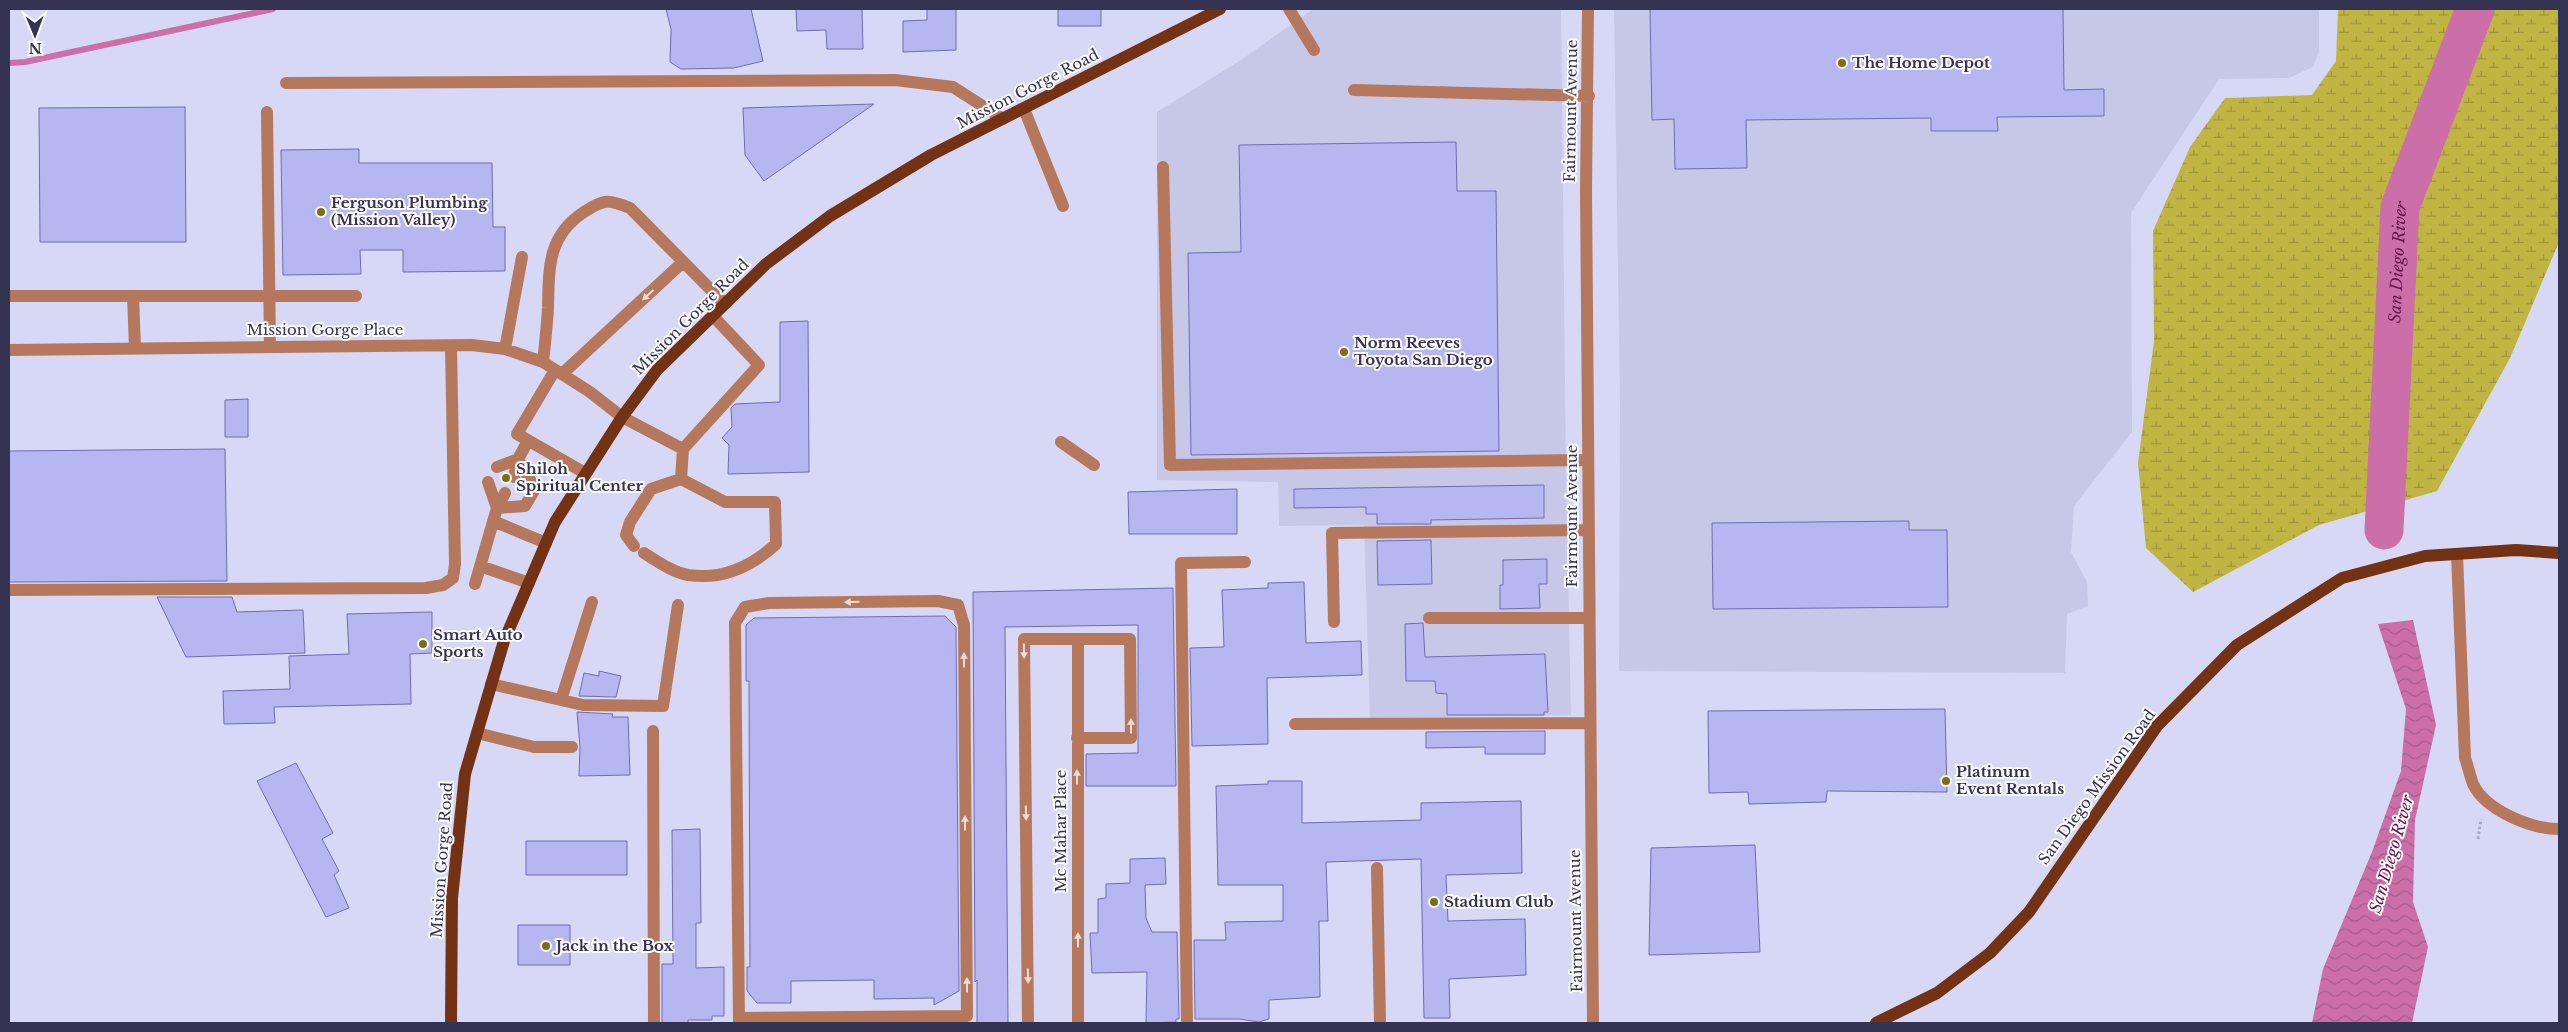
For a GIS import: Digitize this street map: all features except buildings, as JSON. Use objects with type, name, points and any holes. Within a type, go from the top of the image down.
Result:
[{"type":"main road","name":"Mission Gorge Road","points":[[452,1023],[452,898],[465,774],[504,641],[555,522],[622,417],[657,370],[766,264],[830,216],[931,155],[1220,9]]},
{"type":"main road","name":"San Diego Mission Road","points":[[1876,1023],[1937,993],[1990,953],[2022,919],[2157,726],[2237,646],[2342,578],[2425,556],[2516,550],[2559,553]]},
{"type":"street","points":[[1289,9],[1314,50]]},
{"type":"street","name":"Fairmount Avenue","points":[[1588,9],[1589,96],[1586,190],[1593,1023]]},
{"type":"street","points":[[286,83],[895,80],[953,87],[1003,119]]},
{"type":"street","points":[[1354,90],[1589,96]]},
{"type":"street","points":[[1024,109],[1062,206]]},
{"type":"street","points":[[267,112],[270,347]]},
{"type":"street","points":[[1163,167],[1170,465],[1588,460]]},
{"type":"street","points":[[543,362],[548,309],[548,271],[558,238],[576,217],[596,204],[609,200],[630,208],[725,304]]},
{"type":"street","points":[[505,349],[522,257]]},
{"type":"street","points":[[585,473],[517,434],[558,372],[683,262]]},
{"type":"street","points":[[9,296],[356,296]]},
{"type":"street","points":[[134,296],[135,348]]},
{"type":"street","points":[[681,479],[683,449],[759,365],[713,316]]},
{"type":"street","name":"Mission Gorge Place","points":[[9,350],[472,345],[505,349],[543,362],[622,417],[683,449]]},
{"type":"street","points":[[9,590],[426,588],[443,585],[453,578],[456,564],[451,346]]},
{"type":"street","points":[[514,477],[518,459],[528,441]]},
{"type":"street","points":[[1061,442],[1094,464]]},
{"type":"street","points":[[497,467],[518,459]]},
{"type":"street","points":[[497,508],[525,506],[535,489],[518,459]]},
{"type":"street","points":[[681,479],[725,502],[775,502],[776,544],[754,561],[727,574],[710,575],[688,575],[672,569],[639,549],[626,535],[630,522],[651,489],[681,479]]},
{"type":"street","points":[[488,482],[497,508]]},
{"type":"street","points":[[475,584],[497,508],[505,493]]},
{"type":"street","points":[[493,521],[546,543]]},
{"type":"street","points":[[1334,622],[1332,533],[1589,530]]},
{"type":"street","points":[[2457,554],[2465,758],[2474,786],[2491,804],[2516,820],[2542,829],[2559,829]]},
{"type":"street","points":[[1187,1023],[1181,563],[1245,562]]},
{"type":"street","points":[[480,566],[529,583]]},
{"type":"street","points":[[938,601],[958,605],[964,625],[967,1020],[866,1020],[739,1021],[735,623],[745,607],[770,603],[938,601]]},
{"type":"street","points":[[561,700],[592,602]]},
{"type":"street","points":[[491,684],[583,705],[663,706],[678,605]]},
{"type":"street","points":[[1429,618],[1589,618]]},
{"type":"street","points":[[1028,1023],[1024,639],[1130,639],[1131,738],[1077,738]]},
{"type":"street","name":"Mc Mahar Place","points":[[1078,639],[1078,1023]]},
{"type":"street","points":[[1295,724],[1590,723]]},
{"type":"street","points":[[653,731],[654,1023]]},
{"type":"street","points":[[477,733],[534,747],[572,747]]},
{"type":"street","points":[[1377,868],[1380,1023]]},
{"type":"shaded area","points":[[1313,9],[1561,9],[1566,477],[1571,715],[1370,718],[1364,525],[1279,526],[1278,482],[1157,480],[1157,112],[1241,60]]},
{"type":"shaded area","points":[[1614,9],[2319,9],[2319,52],[2313,67],[2289,78],[2219,79],[2131,213],[2132,432],[2074,506],[2071,552],[2087,582],[2088,606],[2067,614],[2065,673],[1619,671],[1620,403]]},
{"type":"green space","points":[[2338,9],[2559,9],[2559,242],[2510,358],[2437,491],[2319,525],[2193,592],[2146,548],[2138,463],[2154,341],[2153,231],[2190,147],[2225,98],[2312,95],[2336,61]]},
{"type":"water","points":[[2413,620],[2436,725],[2415,820],[2413,902],[2428,947],[2412,1023],[2312,1023],[2323,969],[2372,852],[2401,771],[2406,709],[2378,624]]},
{"type":"waterway","points":[[9,63],[25,62],[273,9]]},
{"type":"waterway","name":"San Diego River","points":[[2384,530],[2400,207],[2475,9]]},
{"type":"place","name":"The Home Depot","points":[[1842,63]]},
{"type":"place","name":"Ferguson Plumbing (Mission Valley)","points":[[321,212]]},
{"type":"place","name":"Norm Reeves Toyota San Diego","points":[[1344,352]]},
{"type":"place","name":"Shiloh Spiritual Center","points":[[506,478]]},
{"type":"place","name":"Smart Auto Sports","points":[[423,644]]},
{"type":"place","name":"Platinum Event Rentals","points":[[1946,781]]},
{"type":"place","name":"Stadium Club","points":[[1434,902]]},
{"type":"place","name":"Jack in the Box","points":[[546,946]]}]
